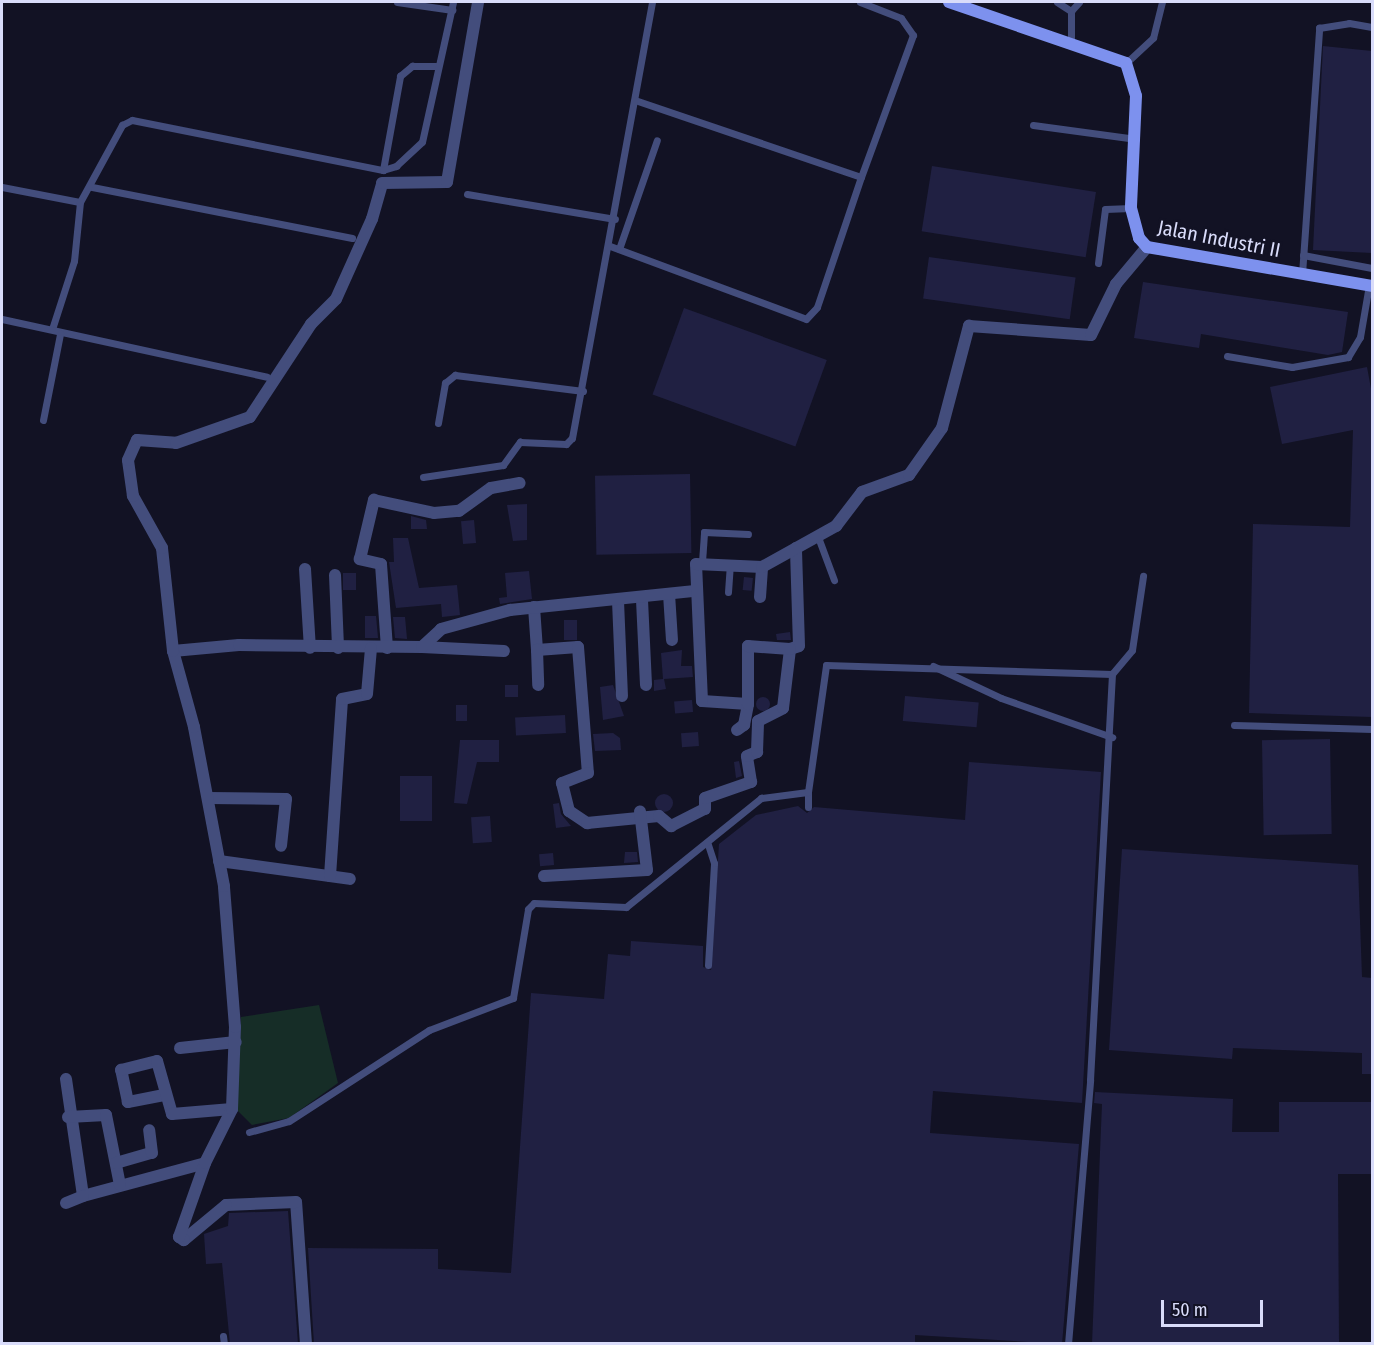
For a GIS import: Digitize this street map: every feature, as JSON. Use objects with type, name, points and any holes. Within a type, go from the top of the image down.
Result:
[{"type":"main road","points":[[949,2],[1071,40],[1126,63]]},
{"type":"main road","name":"Jalan Industri II","points":[[1126,63],[1136,96],[1136,139],[1131,208],[1139,238],[1147,247],[1371,286]]},
{"type":"street","points":[[306,1344],[296,1202],[226,1205],[184,1240],[179,1237],[185,1210],[205,1162],[232,1109],[236,1042],[219,861],[208,798],[173,651],[162,548],[130,490],[128,460],[135,442],[176,443],[250,417],[311,324],[336,299],[372,219],[382,183],[447,182],[478,2]]},
{"type":"street","points":[[748,704],[702,701],[693,569],[702,562],[762,567],[836,526],[851,503],[909,475],[933,447],[969,326],[1090,335],[1116,285],[1147,247]]},
{"type":"street","points":[[387,648],[381,564],[360,559],[374,500],[434,513],[459,511],[491,488],[520,483]]},
{"type":"street","points":[[737,730],[744,725],[748,704],[748,646],[790,650],[800,646],[796,548]]},
{"type":"street","points":[[760,597],[762,567]]},
{"type":"street","points":[[305,569],[310,648]]},
{"type":"street","points":[[335,575],[338,648]]},
{"type":"street","points":[[422,646],[441,629],[534,607],[642,600],[695,591]]},
{"type":"street","points":[[669,594],[672,640]]},
{"type":"street","points":[[642,600],[646,685]]},
{"type":"street","points":[[618,601],[622,696]]},
{"type":"street","points":[[534,607],[538,685]]},
{"type":"street","points":[[173,651],[239,645],[310,648],[422,646],[504,651]]},
{"type":"street","points":[[537,650],[578,647],[588,772],[562,783],[569,811],[587,823],[640,813],[677,824],[679,817],[706,808],[705,798],[749,784],[747,756],[757,752],[760,718],[783,708],[790,650]]},
{"type":"street","points":[[330,876],[342,699],[367,694],[371,648]]},
{"type":"street","points":[[208,798],[286,799],[281,846]]},
{"type":"street","points":[[544,876],[647,870],[640,813]]},
{"type":"street","points":[[219,861],[350,879]]},
{"type":"street","points":[[180,1048],[236,1042]]},
{"type":"street","points":[[66,1079],[68,1117],[83,1196]]},
{"type":"street","points":[[164,1095],[172,1114],[232,1109]]},
{"type":"street","points":[[68,1117],[106,1115],[120,1185]]},
{"type":"street","points":[[116,1163],[152,1153],[149,1130]]},
{"type":"street","points":[[66,1203],[120,1185],[205,1162]]},
{"type":"lane","points":[[396,2],[452,10]]},
{"type":"lane","points":[[52,328],[74,261],[80,202],[92,187],[122,125],[136,120],[383,171],[404,161],[422,142],[453,2]]},
{"type":"lane","points":[[423,477],[503,465],[520,442],[566,444],[572,438],[615,219],[652,2]]},
{"type":"lane","points":[[610,246],[806,319],[817,307],[913,35],[901,18],[860,2]]},
{"type":"lane","points":[[1057,2],[1071,11]]},
{"type":"lane","points":[[1071,40],[1071,11],[1079,2]]},
{"type":"lane","points":[[1126,63],[1153,38],[1162,2]]},
{"type":"lane","points":[[1302,274],[1319,28],[1341,23],[1372,27]]},
{"type":"lane","points":[[383,171],[400,76],[412,66],[437,66]]},
{"type":"lane","points":[[635,100],[861,177]]},
{"type":"lane","points":[[1033,125],[1136,139]]},
{"type":"lane","points":[[619,249],[657,140]]},
{"type":"lane","points":[[2,187],[80,202]]},
{"type":"lane","points":[[92,187],[352,238]]},
{"type":"lane","points":[[467,195],[615,219]]},
{"type":"lane","points":[[1098,263],[1105,209],[1131,208]]},
{"type":"lane","points":[[1303,255],[1372,268]]},
{"type":"lane","points":[[1227,356],[1292,367],[1348,357],[1360,337],[1371,286]]},
{"type":"lane","points":[[2,319],[52,328],[60,334],[267,377]]},
{"type":"lane","points":[[43,420],[60,334]]},
{"type":"lane","points":[[438,423],[446,383],[455,375],[583,391]]},
{"type":"lane","points":[[702,562],[704,532],[748,534]]},
{"type":"lane","points":[[818,537],[834,580]]},
{"type":"lane","points":[[728,592],[730,565]]},
{"type":"lane","points":[[1068,1344],[1112,737],[1112,674],[1132,650],[1143,576]]},
{"type":"lane","points":[[808,807],[822,668],[930,664],[1112,674]]},
{"type":"lane","points":[[930,664],[1001,698],[1112,737]]},
{"type":"lane","points":[[1234,725],[1372,729]]},
{"type":"lane","points":[[249,1132],[289,1121],[429,1030],[513,998],[528,909],[534,903],[626,907],[708,844],[761,798],[808,792]]},
{"type":"lane","points":[[708,844],[714,863],[708,965]]},
{"type":"green space","points":[[319,1005],[338,1083],[289,1118],[252,1125],[236,1109],[241,1017]]},
{"type":"building","points":[[1323,46],[1372,51],[1372,253],[1313,250]]},
{"type":"building","points":[[932,166],[1096,192],[1086,257],[922,231]]},
{"type":"building","points":[[929,257],[1076,278],[1070,319],[923,299]]},
{"type":"building","points":[[1143,282],[1348,312],[1342,352],[1328,355],[1201,334],[1199,348],[1134,338]]},
{"type":"building","points":[[684,308],[827,360],[795,446],[653,394]]},
{"type":"building","points":[[1367,367],[1372,394],[1372,717],[1249,713],[1253,524],[1350,527],[1353,430],[1282,444],[1270,387]]},
{"type":"building","points":[[690,474],[691,553],[596,555],[595,476]]},
{"type":"building","points":[[527,504],[527,540],[513,541],[507,505]]},
{"type":"building","points":[[411,516],[426,520],[427,529],[411,529]]},
{"type":"building","points":[[474,520],[476,543],[463,544],[461,521]]},
{"type":"building","points":[[393,538],[408,538],[419,588],[457,585],[460,615],[442,617],[441,604],[396,608],[389,562],[394,562]]},
{"type":"building","points":[[529,571],[532,599],[500,604],[499,598],[507,597],[505,573]]},
{"type":"building","points":[[343,573],[356,573],[356,590],[343,590]]},
{"type":"building","points":[[744,577],[753,578],[752,591],[743,590]]},
{"type":"building","points":[[365,616],[376,616],[378,638],[365,638]]},
{"type":"building","points":[[393,617],[405,617],[407,639],[395,638]]},
{"type":"building","points":[[564,620],[577,620],[577,640],[564,640]]},
{"type":"building","points":[[790,632],[791,640],[777,640],[776,634]]},
{"type":"building","points":[[682,650],[681,666],[692,666],[693,677],[664,679],[666,689],[654,691],[654,680],[663,679],[661,653]]},
{"type":"building","points":[[505,685],[518,685],[518,697],[505,697]]},
{"type":"building","points":[[613,685],[624,716],[603,720],[600,687]]},
{"type":"building","points":[[905,696],[979,702],[977,727],[903,721]]},
{"type":"building","points":[[763,697],[768,699],[770,704],[768,709],[763,711],[758,709],[756,704],[758,699]]},
{"type":"building","points":[[692,700],[693,712],[675,714],[674,702]]},
{"type":"building","points":[[456,705],[467,705],[467,721],[456,721]]},
{"type":"building","points":[[565,715],[566,733],[516,736],[515,718]]},
{"type":"building","points":[[698,732],[699,746],[682,747],[681,733]]},
{"type":"building","points":[[613,733],[620,738],[621,750],[595,751],[593,734]]},
{"type":"building","points":[[1330,739],[1332,834],[1264,835],[1262,740]]},
{"type":"building","points":[[460,740],[499,740],[499,762],[477,762],[467,804],[454,803]]},
{"type":"building","points":[[739,761],[742,776],[736,778],[734,762]]},
{"type":"building","points":[[969,762],[1101,772],[1082,1103],[933,1091],[930,1133],[1079,1144],[1062,1344],[915,1335],[915,1344],[314,1344],[308,1248],[438,1249],[438,1269],[511,1273],[531,993],[604,999],[608,954],[630,956],[631,941],[703,946],[703,967],[711,970],[719,844],[756,815],[798,806],[807,813],[814,807],[965,820]]},
{"type":"building","points":[[400,776],[432,776],[432,821],[400,821]]},
{"type":"building","points":[[660,794],[668,794],[673,799],[671,810],[660,812],[655,807],[655,799]]},
{"type":"building","points":[[559,803],[561,814],[571,826],[556,828],[553,804]]},
{"type":"building","points":[[490,816],[492,842],[473,843],[471,817]]},
{"type":"building","points":[[1122,849],[1358,865],[1362,977],[1372,978],[1372,1074],[1362,1074],[1362,1053],[1233,1048],[1232,1059],[1109,1050]]},
{"type":"building","points":[[625,852],[637,852],[638,862],[624,863]]},
{"type":"building","points":[[553,853],[554,865],[540,866],[539,854]]},
{"type":"building","points":[[1095,1092],[1233,1099],[1232,1132],[1279,1132],[1279,1102],[1372,1102],[1372,1174],[1338,1174],[1339,1344],[1092,1344],[1102,1104],[1094,1103]]},
{"type":"building","points":[[288,1211],[298,1344],[230,1344],[222,1263],[206,1264],[204,1234],[228,1226],[229,1213]]}]
